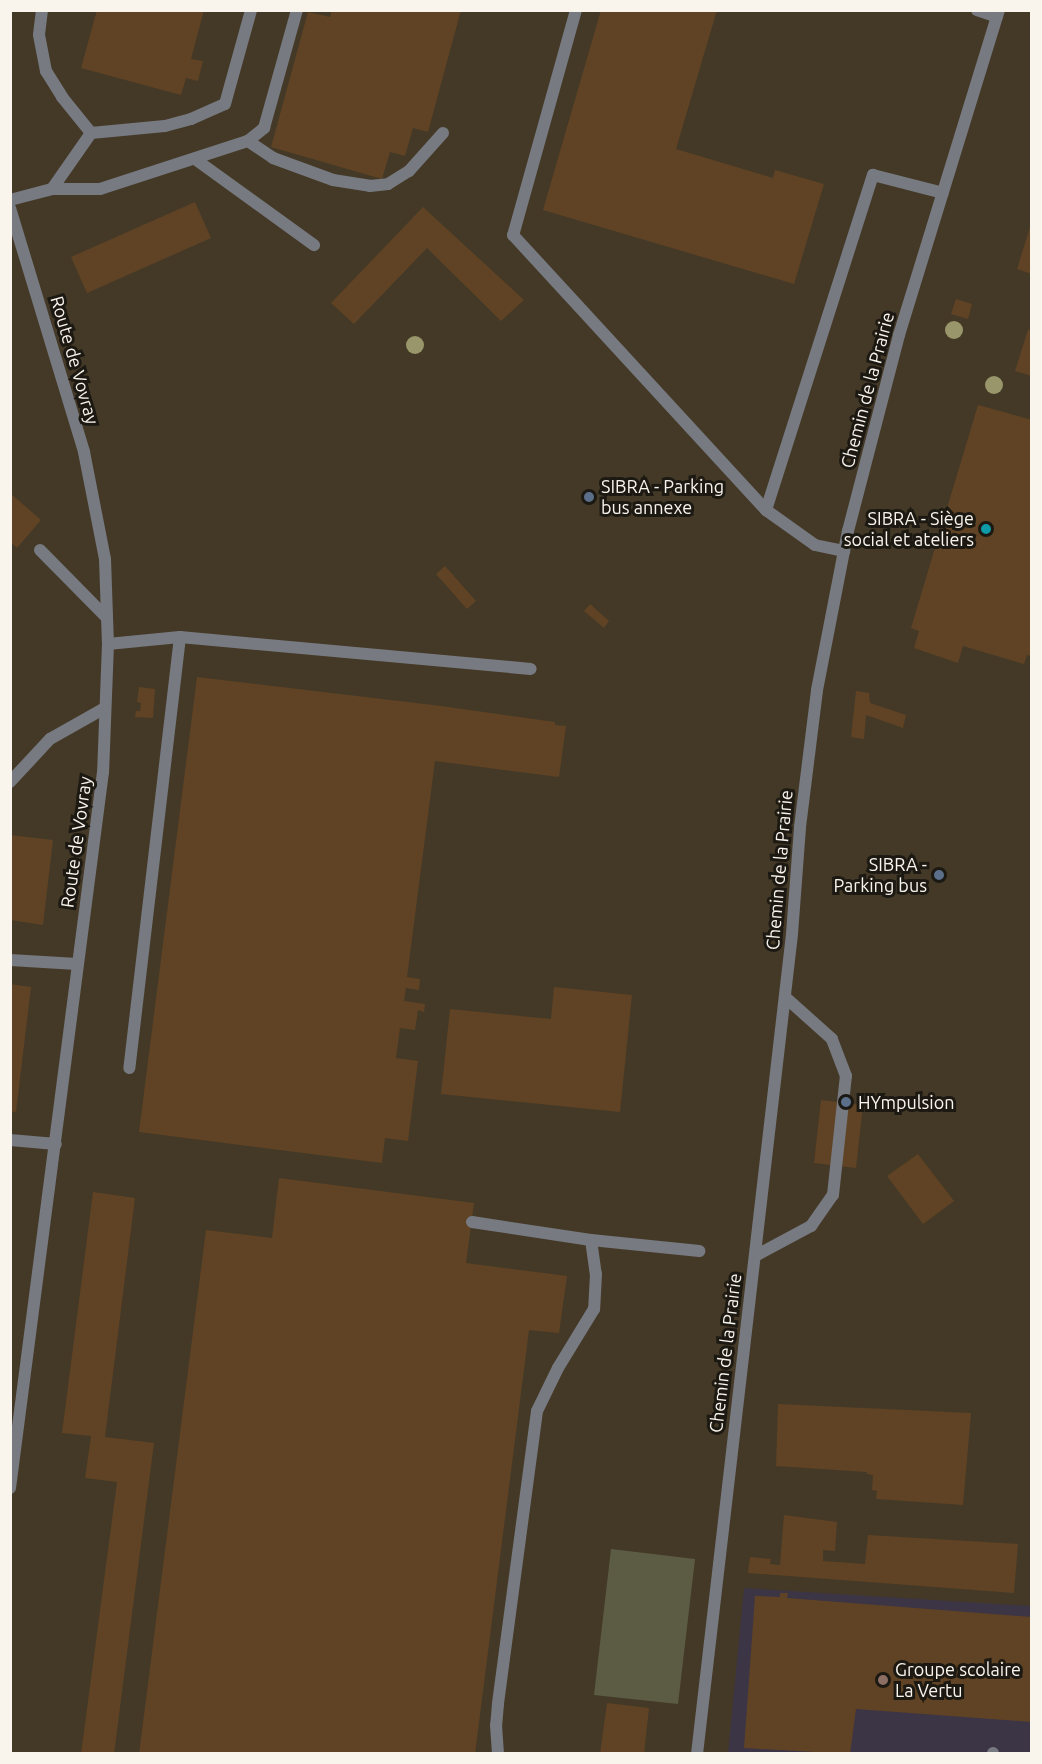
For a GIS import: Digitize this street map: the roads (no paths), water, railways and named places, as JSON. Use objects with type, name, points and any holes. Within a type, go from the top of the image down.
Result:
[{"type":"street","points":[[42,10],[39,35],[46,71],[62,97],[91,133]]},
{"type":"street","points":[[91,133],[165,126],[190,119],[225,104],[251,10]]},
{"type":"street","points":[[10,200],[52,189],[100,189],[248,141],[264,128],[297,10]]},
{"type":"street","points":[[576,10],[513,235],[766,510],[815,545],[844,551]]},
{"type":"street","points":[[977,10],[998,14]]},
{"type":"street","name":"Chemin de la Prairie","points":[[697,1754],[785,997],[817,690],[844,551],[898,335],[998,14]]},
{"type":"street","points":[[52,189],[75,160],[91,133]]},
{"type":"street","points":[[248,141],[273,158],[306,171],[333,180],[370,186],[388,184],[409,171],[443,133]]},
{"type":"street","points":[[195,159],[314,245]]},
{"type":"street","points":[[766,510],[873,175],[943,193]]},
{"type":"street","name":"Route de Vovray","points":[[10,208],[84,452],[105,559],[108,644],[103,772],[10,1488]]},
{"type":"street","points":[[40,550],[107,618]]},
{"type":"street","points":[[129,1068],[180,637]]},
{"type":"street","points":[[108,644],[180,637],[531,669]]},
{"type":"street","points":[[10,782],[50,739],[105,708]]},
{"type":"street","points":[[10,960],[78,964]]},
{"type":"street","points":[[755,1256],[811,1226],[833,1195],[846,1076],[832,1038],[785,997]]},
{"type":"street","points":[[10,1140],[56,1144]]},
{"type":"street","points":[[472,1222],[591,1240],[699,1251]]},
{"type":"street","points":[[498,1754],[497,1715],[537,1411],[558,1368],[594,1309],[596,1274],[591,1240]]},
{"type":"place","name":"SIBRA - Parking bus annexe","points":[[589,497]]},
{"type":"place","name":"SIBRA - Siège social et ateliers","points":[[986,529]]},
{"type":"place","name":"SIBRA - Parking bus","points":[[939,875]]},
{"type":"place","name":"HYmpulsion","points":[[846,1102]]},
{"type":"place","name":"Groupe scolaire La Vertu","points":[[883,1680]]}]
